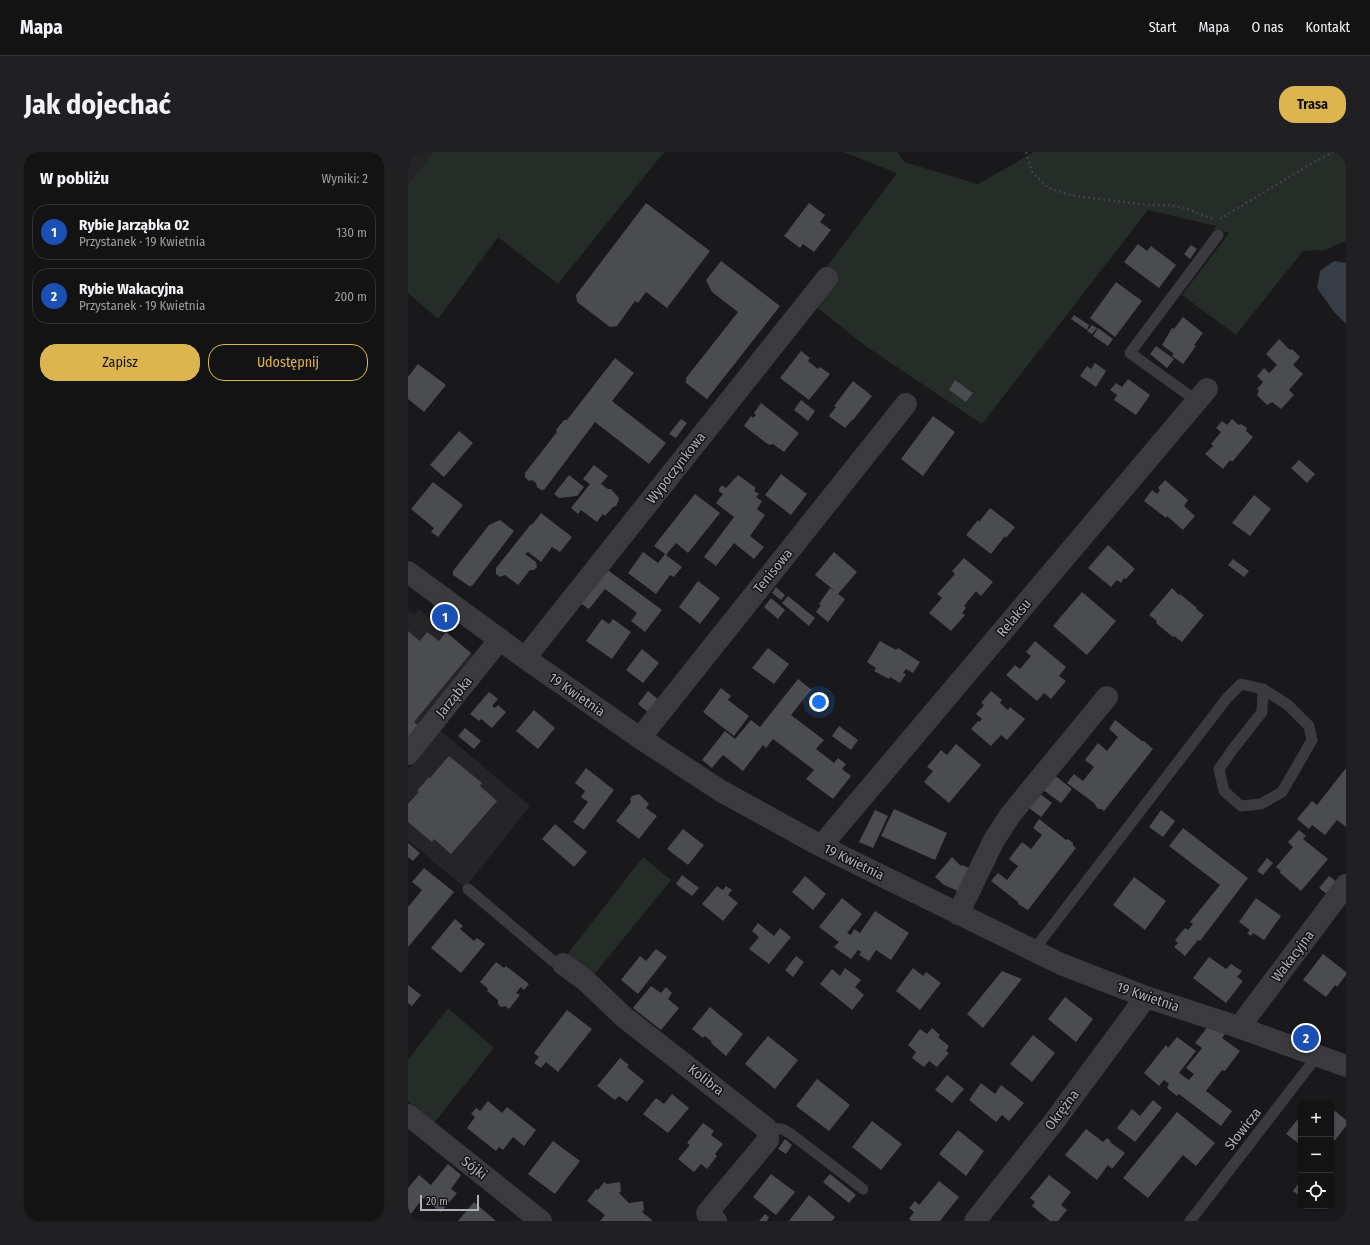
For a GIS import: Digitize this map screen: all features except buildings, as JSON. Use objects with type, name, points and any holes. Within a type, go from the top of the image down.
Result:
[{"type":"street","name":"Wypoczynkowa","points":[[525,658],[827,278]]},
{"type":"street","name":"Relaksu","points":[[821,846],[1202,395]]},
{"type":"street","name":"Tenisowa","points":[[640,738],[906,404]]},
{"type":"street","name":"19 Kwietnia","points":[[409,575],[640,738],[721,791],[821,846],[1061,964],[1146,997],[1242,1028],[1346,1066]]},
{"type":"street","name":"Jarząbka","points":[[408,754],[500,639]]},
{"type":"street","points":[[958,914],[994,840],[1011,814],[1107,697]]},
{"type":"street","name":"Wakacyjna","points":[[1242,1028],[1246,1018],[1346,885]]},
{"type":"street","name":"Kolibra","points":[[562,964],[585,980],[624,1018],[766,1128]]},
{"type":"street","name":"Okrężna","points":[[976,1221],[1053,1124],[1146,997]]},
{"type":"street","name":"Sójki","points":[[408,1115],[541,1221]]},
{"type":"street","points":[[708,1218],[768,1140],[766,1128]]},
{"type":"lane","points":[[1202,395],[1130,353],[1218,235]]},
{"type":"lane","points":[[1033,951],[1228,698],[1241,684],[1264,689],[1288,705],[1309,726],[1312,740],[1282,792],[1261,804],[1241,806],[1224,791],[1219,769],[1262,712],[1264,689]]},
{"type":"lane","points":[[468,890],[553,961],[562,964]]},
{"type":"lane","name":"Słowicza","points":[[1190,1221],[1318,1055]]},
{"type":"lane","points":[[766,1128],[782,1129],[790,1134],[863,1189]]},
{"type":"path","points":[[1026,152],[1032,172],[1048,188],[1075,196],[1149,206],[1171,204],[1218,221],[1334,152]]},
{"type":"shaded area","points":[[408,152],[434,152],[408,184]]},
{"type":"shaded area","points":[[434,152],[664,152],[558,284],[498,237],[438,319],[408,293],[408,184]]},
{"type":"shaded area","points":[[843,152],[898,152],[904,162],[978,184],[1034,152],[1346,152],[1346,241],[1325,250],[1303,251],[1236,335],[1182,295],[1229,233],[1214,229],[1216,226],[1148,210],[982,424],[864,345],[815,306],[823,272],[897,173]]},
{"type":"shaded area","points":[[1334,261],[1346,263],[1346,324],[1334,312],[1317,288],[1320,271]]},
{"type":"shaded area","points":[[419,609],[475,657],[408,746],[408,612],[415,614]]},
{"type":"shaded area","points":[[440,730],[530,806],[465,888],[408,840],[408,770]]},
{"type":"shaded area","points":[[643,857],[671,880],[592,977],[566,956]]},
{"type":"shaded area","points":[[448,1008],[494,1048],[434,1123],[408,1101],[408,1060]]},
{"type":"place","name":"Rybie Jarząbka 02","points":[[445,617]]},
{"type":"place","name":"Rybie Wakacyjna","points":[[1306,1038]]}]
